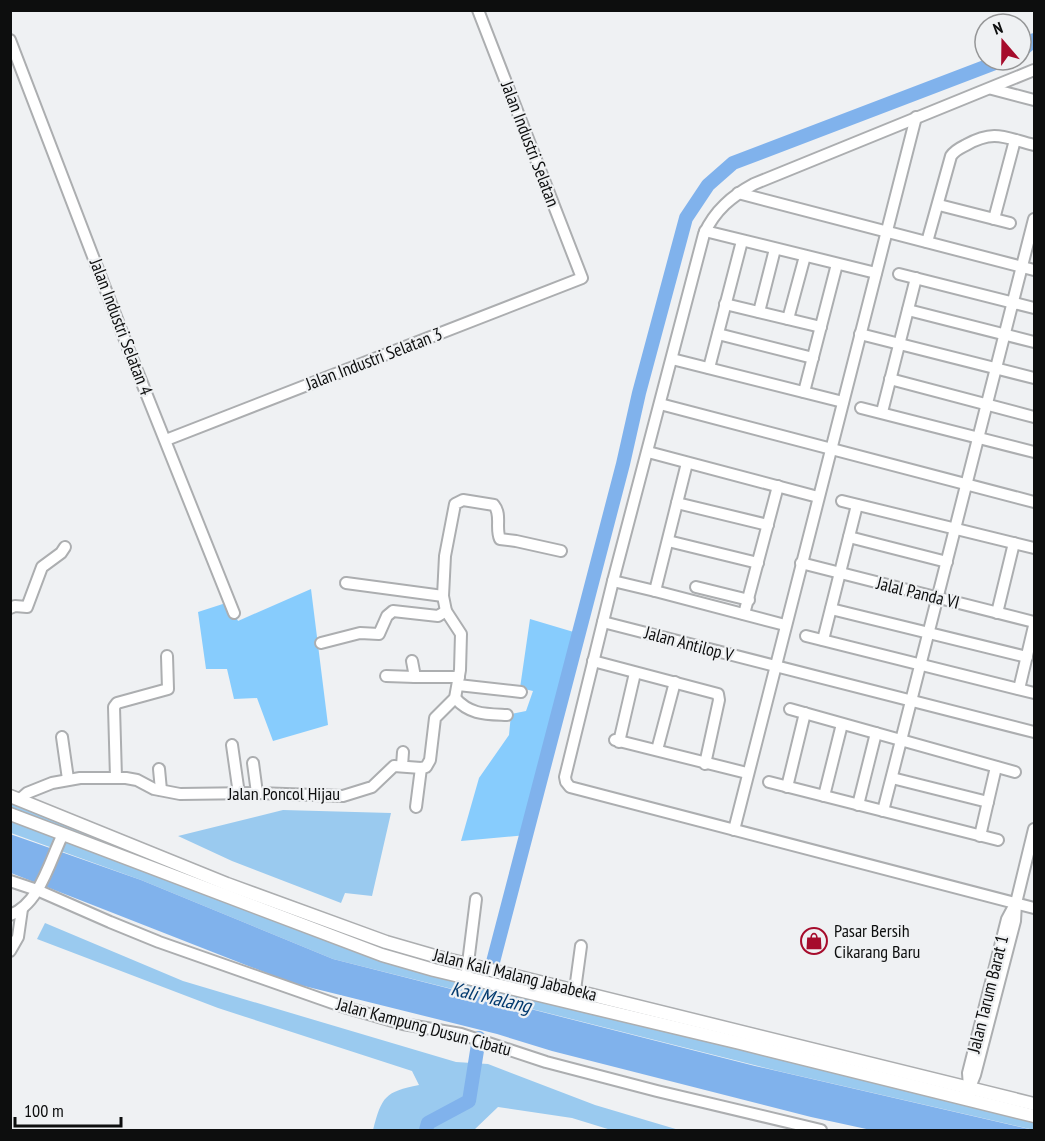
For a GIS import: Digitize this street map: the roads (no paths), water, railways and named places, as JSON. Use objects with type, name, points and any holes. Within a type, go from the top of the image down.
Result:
[{"type":"main road","name":"Jalan Kali Malang Jababeka","points":[[15,798],[227,884],[386,942],[471,965],[573,1003],[967,1093],[1035,1104]]},
{"type":"main road","name":"Jalan Kali Malang Jababeka","points":[[10,814],[60,838],[382,956],[470,979],[575,990],[967,1093],[1035,1116]]},
{"type":"main road","points":[[223,896],[227,884]]},
{"type":"street","name":"Jalan Industri Selatan","points":[[478,10],[582,278]]},
{"type":"street","name":"Jalan Industri Selatan 4","points":[[10,39],[130,353],[234,613]]},
{"type":"street","points":[[1035,70],[754,184],[721,207],[705,231],[613,581],[565,777],[570,787],[1035,908]]},
{"type":"street","points":[[991,89],[1035,100]]},
{"type":"street","points":[[734,830],[916,117]]},
{"type":"street","points":[[927,242],[954,152],[987,135],[1035,145]]},
{"type":"street","points":[[994,219],[1015,140]]},
{"type":"street","points":[[738,193],[1035,270]]},
{"type":"street","points":[[939,205],[1010,222]]},
{"type":"street","points":[[883,812],[1034,224]]},
{"type":"street","points":[[705,231],[876,273]]},
{"type":"street","points":[[709,368],[742,241]]},
{"type":"street","points":[[759,312],[775,249]]},
{"type":"street","points":[[788,319],[805,256]]},
{"type":"street","points":[[804,392],[837,264]]},
{"type":"street","points":[[899,274],[1035,308]]},
{"type":"street","name":"Jalan Industri Selatan 3","points":[[166,440],[582,278]]},
{"type":"street","points":[[882,412],[916,278]]},
{"type":"street","points":[[726,304],[821,327]]},
{"type":"street","points":[[908,310],[1035,342]]},
{"type":"street","points":[[718,334],[813,358]]},
{"type":"street","points":[[860,334],[1035,378]]},
{"type":"street","points":[[672,358],[843,402]]},
{"type":"street","points":[[890,379],[1035,417]]},
{"type":"street","points":[[660,404],[1035,502]]},
{"type":"street","points":[[861,408],[1035,452]]},
{"type":"street","points":[[648,452],[818,497]]},
{"type":"street","points":[[656,591],[687,463]]},
{"type":"street","points":[[744,614],[778,486]]},
{"type":"street","points":[[403,752],[402,766],[422,768],[429,764],[435,718],[455,698],[459,681],[461,634],[446,611],[443,596],[445,556],[451,516],[456,502],[463,500],[494,505],[498,511],[499,537],[561,551]]},
{"type":"street","points":[[843,501],[1035,548]]},
{"type":"street","points":[[677,503],[768,525]]},
{"type":"street","points":[[823,640],[857,505]]},
{"type":"street","points":[[849,537],[947,562]]},
{"type":"street","points":[[668,541],[758,564]]},
{"type":"street","points":[[997,613],[1014,543]]},
{"type":"street","points":[[10,608],[27,607],[42,567],[65,547]]},
{"type":"street","name":"Jalal Panda VI","points":[[801,563],[1035,624]]},
{"type":"street","points":[[613,581],[785,625]]},
{"type":"street","points":[[693,601],[698,582],[749,600]]},
{"type":"street","points":[[346,584],[443,596]]},
{"type":"street","points":[[831,609],[1027,657]]},
{"type":"street","points":[[321,643],[360,633],[379,634],[387,616],[393,611],[438,616],[446,611]]},
{"type":"street","name":"Jalan Antilop V","points":[[603,622],[1035,732]]},
{"type":"street","points":[[1019,689],[1035,624]]},
{"type":"street","points":[[806,636],[1035,693]]},
{"type":"street","points":[[116,778],[114,707],[117,703],[168,689],[167,656]]},
{"type":"street","points":[[412,661],[415,677]]},
{"type":"street","points":[[593,661],[716,692],[719,696],[705,764]]},
{"type":"street","points":[[635,673],[617,741],[747,773]]},
{"type":"street","points":[[386,676],[459,681],[521,692]]},
{"type":"street","points":[[657,750],[675,682]]},
{"type":"street","points":[[455,698],[471,711],[507,715]]},
{"type":"street","points":[[790,709],[1014,772]]},
{"type":"street","points":[[787,787],[805,713]]},
{"type":"street","points":[[824,796],[842,724]]},
{"type":"street","points":[[858,805],[876,733]]},
{"type":"street","points":[[62,737],[68,779]]},
{"type":"street","points":[[232,745],[239,794]]},
{"type":"street","points":[[253,763],[257,794]]},
{"type":"street","name":"Jalan Poncol Hijau","points":[[15,798],[68,779],[116,778],[137,780],[161,790],[180,794],[344,796],[372,787],[390,768],[402,766]]},
{"type":"street","points":[[980,836],[996,767]]},
{"type":"street","points":[[416,807],[422,768]]},
{"type":"street","points":[[159,769],[161,790]]},
{"type":"street","points":[[892,778],[988,801]]},
{"type":"street","points":[[769,782],[998,840]]},
{"type":"street","name":"Jalan Tarum Barat 1","points":[[967,1093],[968,1073],[1007,919],[1016,903],[1035,829]]},
{"type":"street","points":[[10,915],[22,909],[40,885],[60,838]]},
{"type":"street","name":"Jalan Kampung Dusun Cibatu","points":[[10,882],[40,885],[149,938],[344,1007],[403,1024],[461,1034],[546,1062],[821,1131]]},
{"type":"street","points":[[470,979],[476,899]]},
{"type":"street","points":[[10,951],[18,938],[22,909]]},
{"type":"street","points":[[573,1003],[581,946]]},
{"type":"waterway","points":[[493,962],[686,218],[708,185],[733,163],[973,71]]},
{"type":"waterway","points":[[426,1130],[428,1123],[469,1101],[479,1038]]},
{"type":"place","name":"Pasar Bersih Cikarang Baru","points":[[814,941]]},
{"type":"water label","name":"Kali Malang","points":[[491,997]]}]
